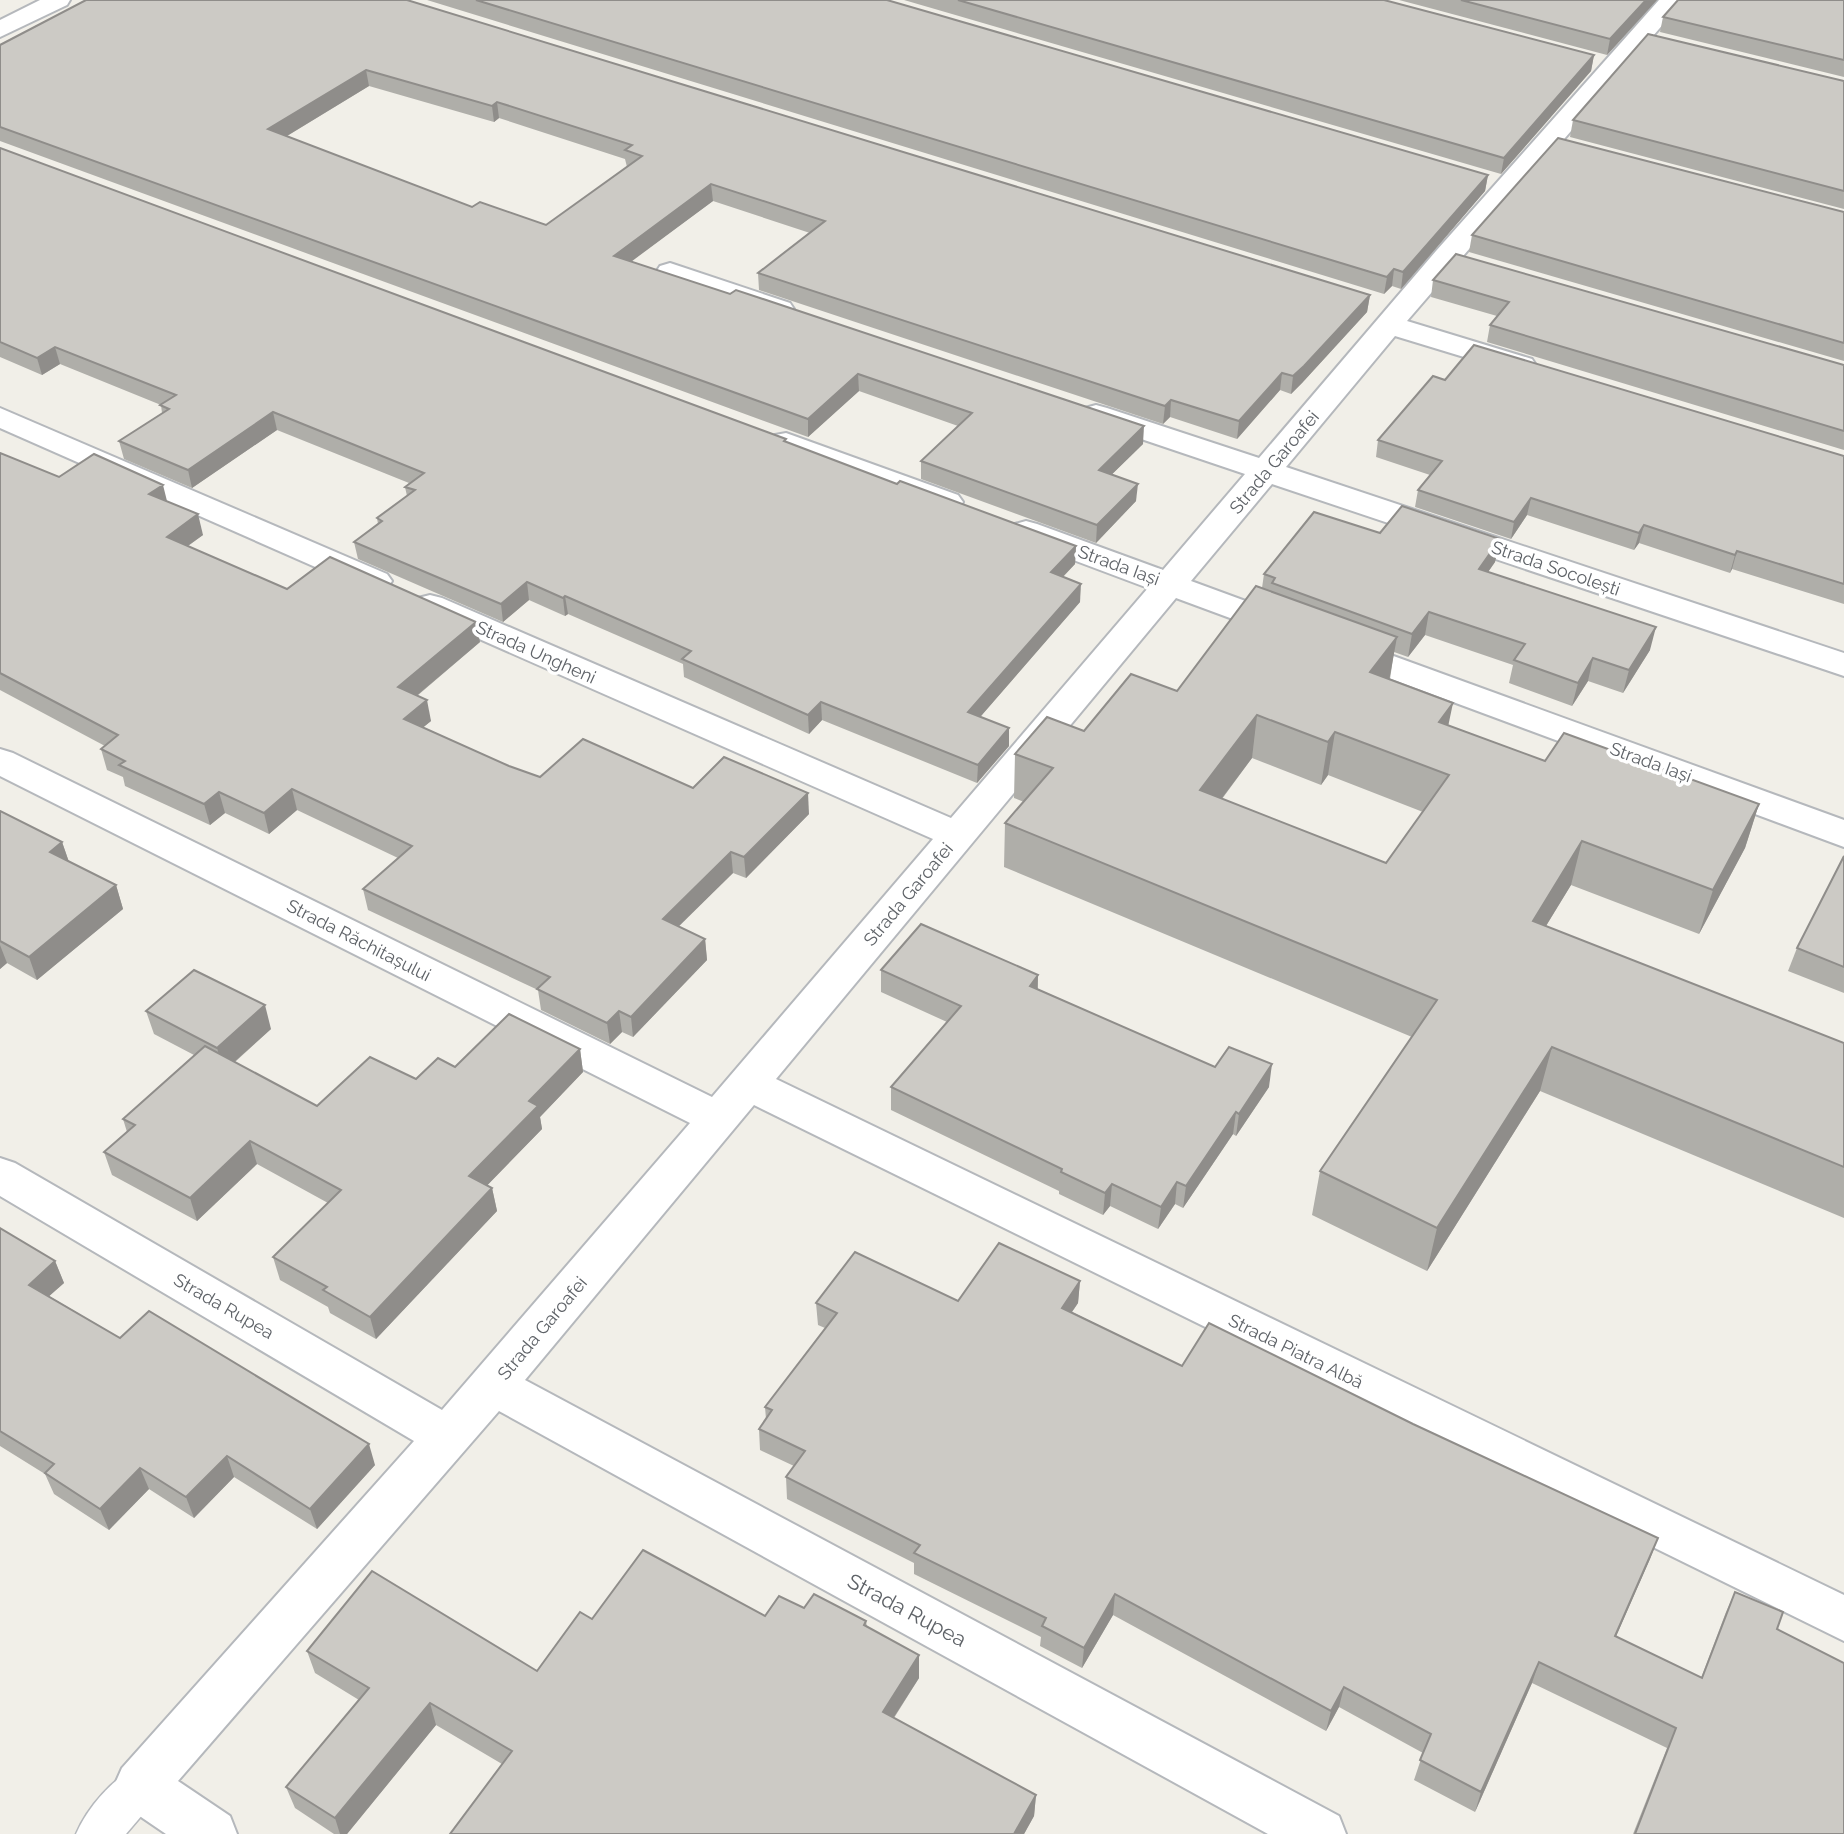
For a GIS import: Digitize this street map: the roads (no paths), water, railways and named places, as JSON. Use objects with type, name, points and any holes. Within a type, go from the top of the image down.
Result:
[{"type":"street","points":[[0,30],[58,0]]},
{"type":"street","name":"Strada Garoafei","points":[[140,1786],[448,1437],[749,1084],[1267,471],[1389,313],[1462,262],[1493,183],[1559,145],[1600,63],[1651,41],[1672,0]]},
{"type":"street","points":[[670,272],[800,316]]},
{"type":"street","points":[[1389,313],[1553,375]]},
{"type":"street","name":"Strada Socolești","points":[[1073,407],[1844,665]]},
{"type":"street","name":"Strada Ungheni","points":[[0,417],[957,835]]},
{"type":"street","name":"Strada Iași","points":[[754,430],[1844,834]]},
{"type":"street","name":"Strada Răchitașului","points":[[0,761],[719,1119]]},
{"type":"street","name":"Strada Piatra Albă","points":[[749,1084],[1844,1619]]},
{"type":"street","name":"Strada Rupea","points":[[0,1175],[448,1437]]},
{"type":"street","name":"Strada Rupea","points":[[493,1385],[1320,1834]]},
{"type":"street","points":[[140,1786],[211,1834]]},
{"type":"lane","points":[[98,1834],[140,1786]]}]
